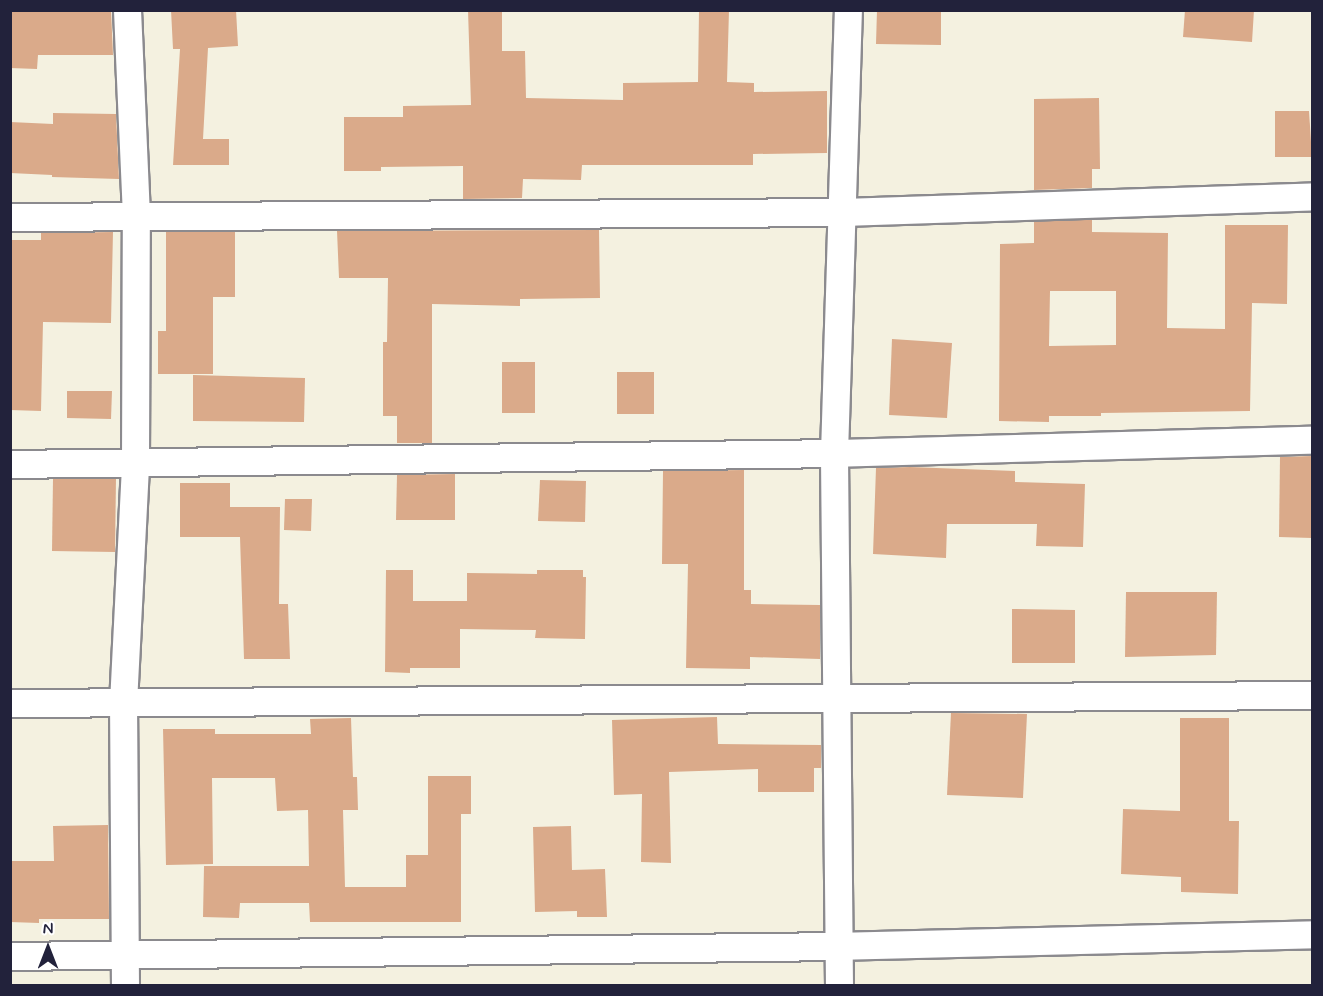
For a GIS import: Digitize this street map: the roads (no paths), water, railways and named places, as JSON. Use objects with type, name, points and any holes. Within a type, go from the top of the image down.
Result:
[{"type":"street","points":[[124,986],[123,703],[135,463],[136,216],[127,10]]},
{"type":"street","points":[[839,986],[834,453],[848,10]]},
{"type":"street","points":[[10,217],[841,212],[1312,196]]},
{"type":"street","points":[[10,464],[834,453],[1312,440]]},
{"type":"street","points":[[10,703],[1312,695]]},
{"type":"street","points":[[10,956],[837,946],[1312,934]]}]
